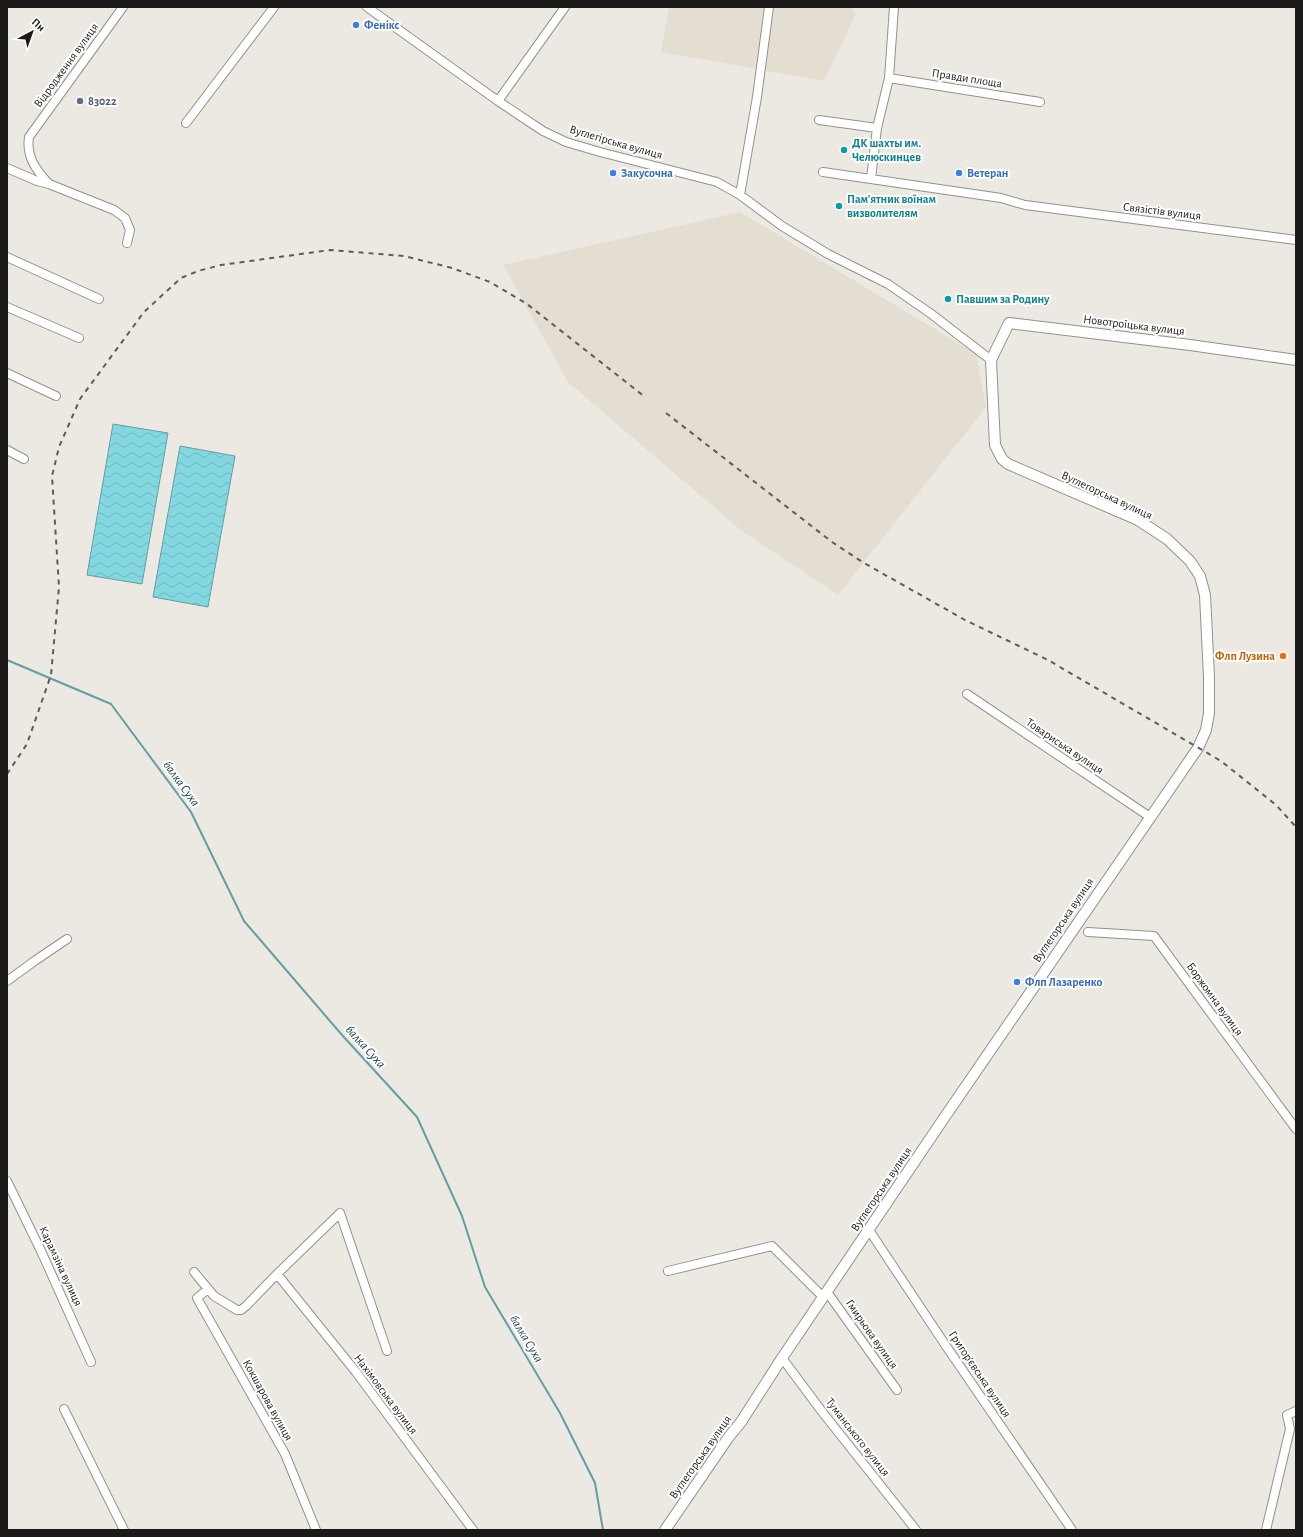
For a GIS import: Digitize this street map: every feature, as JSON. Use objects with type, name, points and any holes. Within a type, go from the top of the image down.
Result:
[{"type":"main road","name":"Новотроїцька вулиця","points":[[991,360],[1009,323],[1190,345],[1296,360]]},
{"type":"main road","name":"Вуглегорська вулиця","points":[[665,1530],[728,1438],[741,1422],[782,1358],[870,1230],[942,1121],[1198,748],[1206,730],[1209,714],[1209,677],[1205,595],[1200,576],[1190,561],[1167,539],[1138,520],[1018,469],[1002,459],[994,445],[991,360]]},
{"type":"street","name":"Відродження вулиця","points":[[49,184],[36,169],[30,155],[28,144],[29,137],[123,7]]},
{"type":"street","points":[[186,123],[274,7]]},
{"type":"street","name":"Вуглегірська вулиця","points":[[367,7],[498,101],[543,131],[566,142],[600,152],[717,182],[740,195],[782,226],[828,254],[888,284],[930,313],[991,360]]},
{"type":"street","points":[[498,101],[565,7]]},
{"type":"street","points":[[740,195],[757,97],[769,7]]},
{"type":"street","points":[[823,172],[871,179],[877,128],[889,78],[894,7]]},
{"type":"street","name":"Правди площа","points":[[889,78],[1040,102]]},
{"type":"street","points":[[819,120],[877,128]]},
{"type":"street","points":[[7,168],[114,210],[125,218],[130,230],[127,243]]},
{"type":"street","name":"Связістів вулиця","points":[[871,179],[1001,198],[1026,205],[1296,240]]},
{"type":"street","points":[[7,257],[99,299]]},
{"type":"street","points":[[7,307],[79,338]]},
{"type":"street","points":[[7,372],[56,396]]},
{"type":"street","points":[[7,450],[24,459]]},
{"type":"street","name":"Товариська вулиця","points":[[967,694],[1150,818]]},
{"type":"street","name":"Боржомна вулиця","points":[[1088,932],[1154,936],[1296,1129]]},
{"type":"street","points":[[7,981],[67,939]]},
{"type":"street","name":"Карамзіна вулиця","points":[[7,1181],[41,1251],[91,1362]]},
{"type":"street","points":[[194,1272],[214,1296],[233,1308],[241,1310],[340,1213],[386,1351]]},
{"type":"street","name":"Григор’євська вулиця","points":[[870,1230],[946,1346],[1072,1530]]},
{"type":"street","name":"Гмирьова вулиця","points":[[668,1271],[772,1246],[825,1294],[897,1390]]},
{"type":"street","name":"Нахімовська вулиця","points":[[277,1274],[356,1372],[472,1530]]},
{"type":"street","name":"Кокшарова вулиця","points":[[208,1289],[197,1298],[285,1454],[316,1530]]},
{"type":"street","name":"Туманського вулиця","points":[[782,1358],[823,1413],[916,1530]]},
{"type":"street","points":[[64,1409],[124,1530]]},
{"type":"street","points":[[1266,1530],[1290,1429],[1287,1415],[1296,1411]]},
{"type":"shaded area","points":[[669,7],[851,7],[856,14],[824,81],[661,52]]},
{"type":"shaded area","points":[[740,212],[976,354],[986,407],[838,595],[742,531],[568,382],[503,265]]},
{"type":"water","points":[[113,424],[168,433],[142,584],[87,575]]},
{"type":"water","points":[[180,446],[235,456],[208,607],[153,597]]},
{"type":"waterway","name":"балка Суха","points":[[7,660],[111,704],[191,812],[244,921],[342,1035],[417,1117],[462,1216],[485,1287],[560,1413],[595,1483],[603,1530]]},
{"type":"railway","points":[[7,774],[27,744],[51,675],[59,587],[52,476],[59,447],[80,399],[144,312],[181,278],[198,271],[221,265],[330,250],[404,256],[452,268],[490,282],[527,304],[645,397]]},
{"type":"railway","points":[[666,413],[832,542],[864,563],[965,620],[1048,660],[1221,761],[1276,805],[1296,827]]},
{"type":"place","name":"Фенікс","points":[[356,25]]},
{"type":"place","name":"83022","points":[[80,101]]},
{"type":"place","name":"ДК шахты им. Челюскинцев","points":[[844,150]]},
{"type":"place","name":"Закусочна","points":[[613,173]]},
{"type":"place","name":"Ветеран","points":[[959,173]]},
{"type":"place","name":"Пам'ятник воїнам визволителям","points":[[839,206]]},
{"type":"place","name":"Павшим за Родину","points":[[948,299]]},
{"type":"place","name":"Флп Лузина","points":[[1283,656]]},
{"type":"place","name":"Флп Лазаренко","points":[[1017,982]]}]
